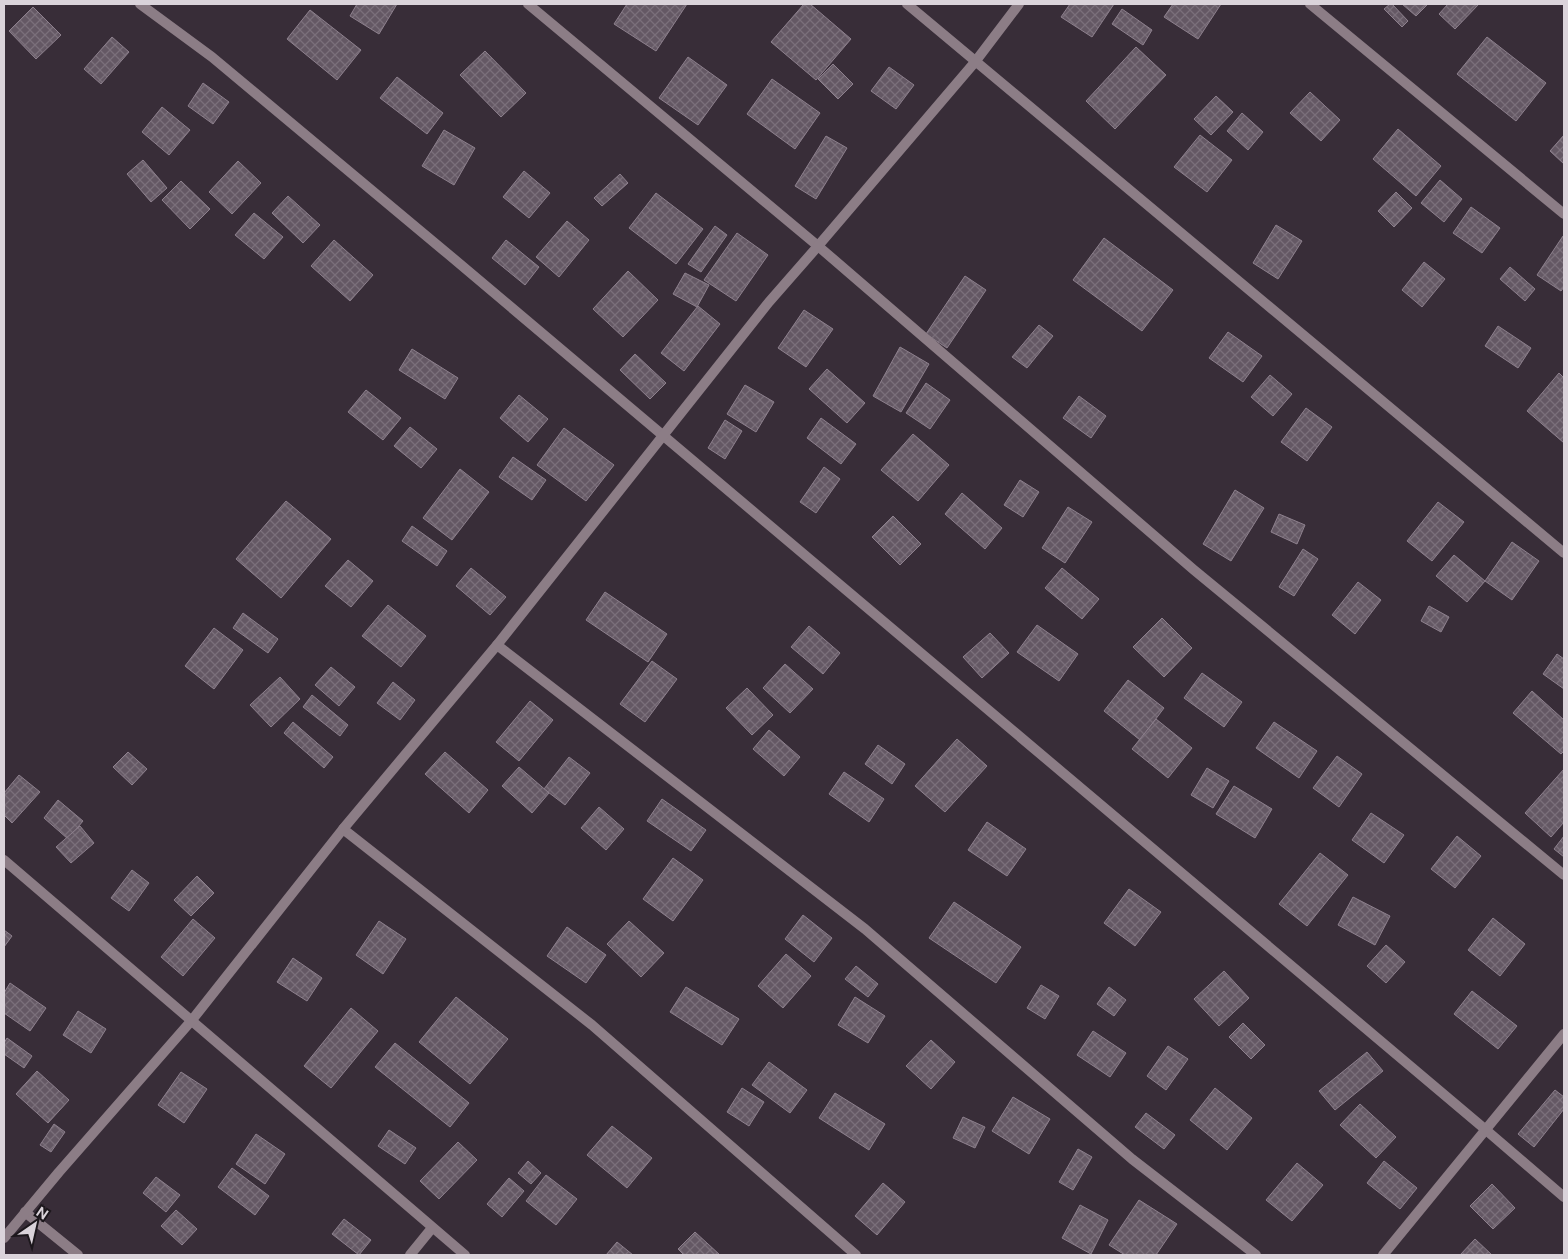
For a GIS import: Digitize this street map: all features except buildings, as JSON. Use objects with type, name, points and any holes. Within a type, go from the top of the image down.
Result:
[{"type":"street","points":[[140,4],[212,57],[663,435],[1564,1197]]},
{"type":"street","points":[[528,4],[818,246],[1194,570],[1564,875]]},
{"type":"street","points":[[907,4],[1564,553]]},
{"type":"street","points":[[4,1238],[192,1020],[343,829],[497,645],[768,302],[975,62],[1019,4]]},
{"type":"street","points":[[1310,4],[1564,214]]},
{"type":"street","points":[[497,645],[865,929],[1132,1159],[1256,1255]]},
{"type":"street","points":[[343,829],[592,1026],[856,1255]]},
{"type":"street","points":[[4,860],[465,1255]]},
{"type":"street","points":[[1383,1255],[1564,1034]]},
{"type":"street","points":[[25,1212],[78,1255]]},
{"type":"street","points":[[410,1255],[432,1228]]}]
